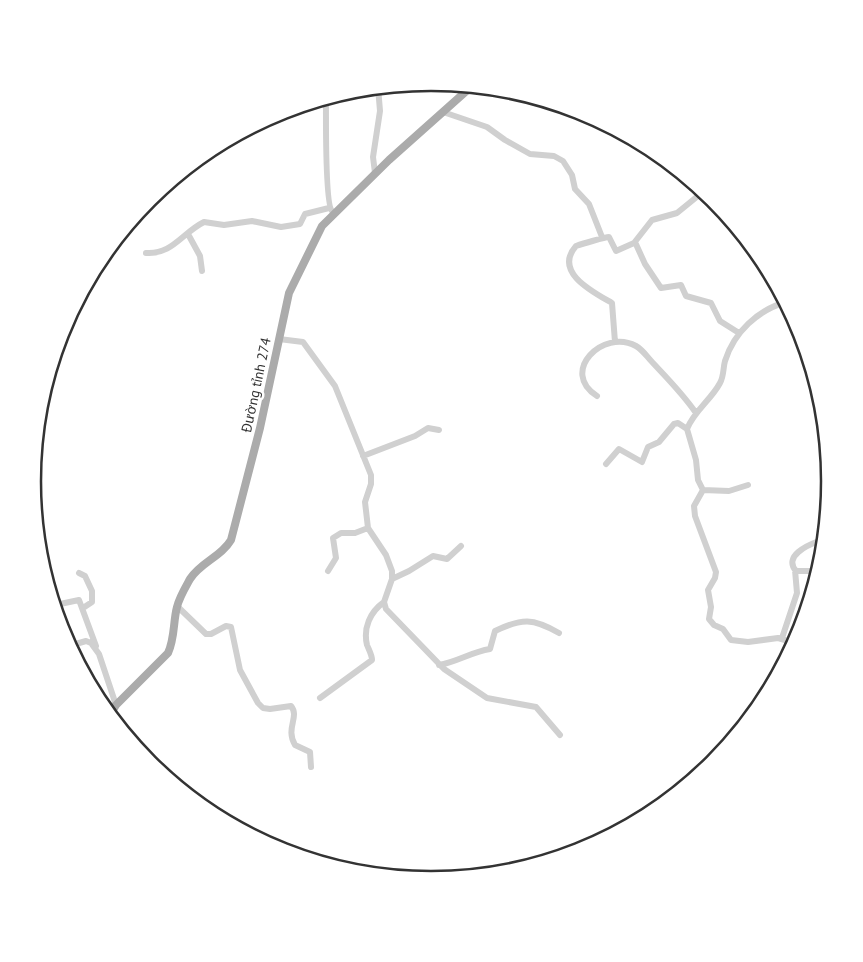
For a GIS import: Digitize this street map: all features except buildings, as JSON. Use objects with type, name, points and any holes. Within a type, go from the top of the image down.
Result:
[{"type":"main road","name":"Đường tỉnh 274","points":[[114,708],[168,653],[172,645],[177,606],[194,573],[221,553],[231,540],[260,428],[291,288],[331,210],[465,93]]},
{"type":"street","points":[[375,173],[375,137],[380,111],[379,94]]},
{"type":"street","points":[[146,253],[157,254],[169,249],[201,224],[208,222],[224,225],[252,221],[281,227],[298,225],[305,214],[331,210],[326,105]]},
{"type":"street","points":[[443,112],[487,127],[530,154],[554,156],[563,161],[572,174],[575,189],[589,204],[602,237]]},
{"type":"street","points":[[615,342],[612,303],[599,297],[580,282],[568,261],[576,246],[591,243],[602,237],[609,237],[616,251],[635,242],[652,220],[677,213],[698,196]]},
{"type":"street","points":[[188,234],[200,256],[202,271]]},
{"type":"street","points":[[635,242],[645,264],[661,288],[681,285],[686,296],[703,299],[711,303],[720,321],[739,333]]},
{"type":"street","points":[[687,429],[696,412],[721,381],[726,358],[739,333],[761,312],[780,304]]},
{"type":"street","points":[[279,339],[303,342],[327,372],[338,392],[372,480],[365,502],[368,528],[390,563],[392,579],[384,602],[371,614],[368,623],[367,642],[372,660],[320,698]]},
{"type":"street","points":[[597,396],[588,390],[581,369],[594,350],[615,342],[633,345],[641,350],[681,392],[696,412]]},
{"type":"street","points":[[606,464],[619,449],[642,462],[648,448],[659,442],[674,424],[678,423],[687,429],[696,460],[698,480],[703,490]]},
{"type":"street","points":[[363,456],[415,436],[428,428],[439,430]]},
{"type":"street","points":[[703,490],[729,491],[748,485]]},
{"type":"street","points":[[703,490],[693,509],[716,572],[715,578],[708,590],[711,607],[709,616],[712,624],[723,629],[731,640],[748,642],[782,638]]},
{"type":"street","points":[[328,572],[336,561],[333,538],[341,533],[355,533],[368,528]]},
{"type":"street","points":[[782,638],[797,593],[794,561],[801,548],[816,543]]},
{"type":"street","points":[[392,579],[433,556],[439,555],[447,559],[461,546]]},
{"type":"street","points":[[794,570],[811,571]]},
{"type":"street","points":[[79,573],[87,578],[93,594],[92,602],[82,608]]},
{"type":"street","points":[[61,604],[76,599],[80,602],[116,705]]},
{"type":"street","points":[[384,602],[386,609],[439,665],[487,698],[536,707],[560,735]]},
{"type":"street","points":[[177,606],[206,634],[211,634],[226,626],[231,627],[240,670],[258,703],[263,708],[270,709],[288,705],[293,708],[290,734],[295,745],[310,752],[311,767]]},
{"type":"street","points":[[439,665],[454,662],[468,654],[490,649],[495,631],[522,622],[530,620],[542,623],[559,633]]},
{"type":"street","points":[[782,638],[787,643]]},
{"type":"street","points":[[77,644],[86,641],[91,643],[99,654]]}]
